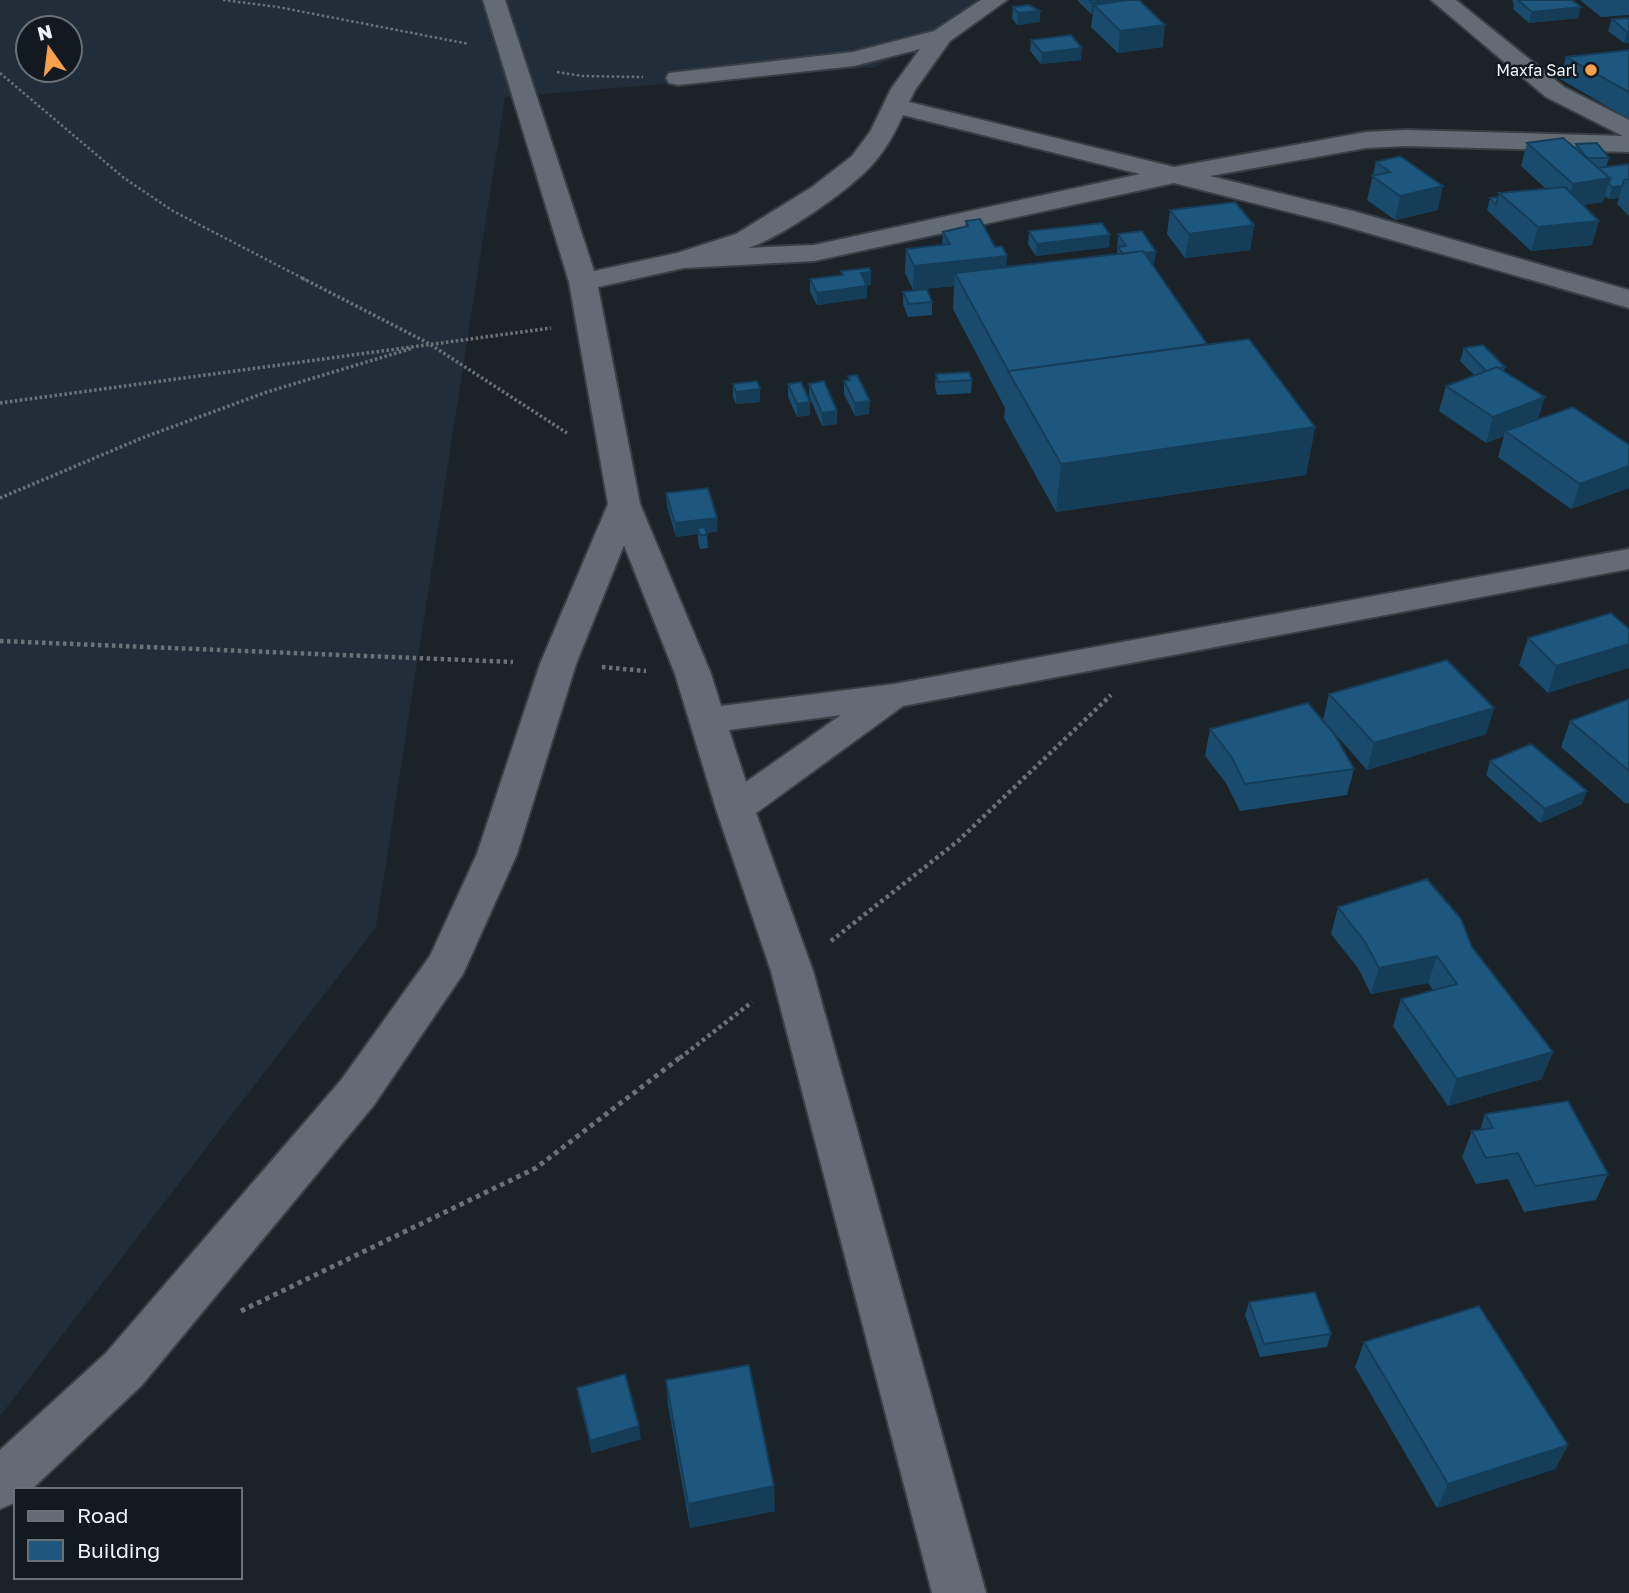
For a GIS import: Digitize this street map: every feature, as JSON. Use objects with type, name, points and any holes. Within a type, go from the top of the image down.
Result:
[{"type":"street","points":[[494,0],[583,282],[620,485],[693,674],[735,809],[792,971],[959,1593]]},
{"type":"street","points":[[678,78],[854,59],[942,36],[996,0]]},
{"type":"street","points":[[1442,0],[1555,92],[1629,130]]},
{"type":"street","points":[[583,282],[684,260],[746,240],[821,193],[861,161],[882,134],[903,89],[942,36]]},
{"type":"street","points":[[1504,140],[1555,92]]},
{"type":"street","points":[[897,106],[1343,217],[1629,299]]},
{"type":"street","points":[[684,260],[814,253],[1173,175],[1366,140],[1405,138],[1629,144]]},
{"type":"street","points":[[0,1484],[124,1369],[358,1092],[449,963],[497,854],[558,664],[620,485]]},
{"type":"street","points":[[708,720],[894,696],[1629,559]]},
{"type":"street","points":[[735,809],[894,696]]},
{"type":"path","points":[[223,0],[278,7],[512,54],[562,73],[678,78]]},
{"type":"path","points":[[0,73],[124,178],[173,211],[428,343],[620,485]]},
{"type":"path","points":[[0,403],[592,322]]},
{"type":"path","points":[[0,498],[142,438],[255,396],[428,343]]},
{"type":"path","points":[[0,641],[558,664],[693,674]]},
{"type":"path","points":[[235,1314],[536,1168],[958,841],[1162,647]]},
{"type":"shaded area","points":[[0,0],[996,0],[876,67],[505,97],[376,927],[0,1416]]},
{"type":"building","points":[[1089,0],[1110,0],[1092,3]]},
{"type":"building","points":[[1139,0],[1165,25],[1120,31],[1094,5]]},
{"type":"building","points":[[1518,0],[1572,0],[1581,7],[1532,12]]},
{"type":"building","points":[[1029,5],[1040,11],[1018,13],[1013,7]]},
{"type":"building","points":[[1629,18],[1629,32],[1612,19]]},
{"type":"building","points":[[1071,35],[1082,48],[1042,53],[1031,40]]},
{"type":"building","points":[[1629,50],[1629,92],[1566,57]]},
{"type":"building","points":[[1563,138],[1610,178],[1573,184],[1527,143]]},
{"type":"building","points":[[1597,143],[1609,158],[1587,158],[1576,144]]},
{"type":"building","points":[[1400,156],[1443,186],[1400,196],[1372,176],[1390,172],[1376,162]]},
{"type":"building","points":[[1629,164],[1629,179],[1624,180],[1622,186],[1612,187],[1609,184],[1610,178],[1598,168]]},
{"type":"building","points":[[1565,187],[1599,221],[1538,227],[1499,193]]},
{"type":"building","points":[[1498,197],[1496,205],[1490,198]]},
{"type":"building","points":[[1235,202],[1254,225],[1189,234],[1170,210]]},
{"type":"building","points":[[980,219],[995,247],[1002,246],[1007,256],[914,266],[906,249],[950,244],[943,232],[968,226],[966,221]]},
{"type":"building","points":[[1102,223],[1110,235],[1037,244],[1029,231]]},
{"type":"building","points":[[1142,231],[1156,252],[1123,254],[1118,247],[1126,246],[1118,234]]},
{"type":"building","points":[[1143,251],[1207,344],[1008,371],[955,273]]},
{"type":"building","points":[[869,268],[871,272],[861,273],[867,286],[817,293],[810,279],[843,275],[841,271]]},
{"type":"building","points":[[927,289],[932,302],[909,304],[903,292]]},
{"type":"building","points":[[1249,339],[1315,427],[1061,464],[1008,371]]},
{"type":"building","points":[[1483,345],[1505,367],[1486,371],[1464,348]]},
{"type":"building","points":[[1497,367],[1545,397],[1493,417],[1446,386]]},
{"type":"building","points":[[969,372],[972,380],[938,382],[936,374]]},
{"type":"building","points":[[857,375],[870,401],[855,403],[844,381],[850,380],[848,376]]},
{"type":"building","points":[[757,381],[760,389],[736,392],[733,384]]},
{"type":"building","points":[[824,381],[837,411],[822,413],[809,384]]},
{"type":"building","points":[[801,382],[810,402],[797,404],[788,384]]},
{"type":"building","points":[[1573,407],[1629,445],[1629,466],[1580,484],[1505,431]]},
{"type":"building","points":[[708,488],[717,518],[675,523],[666,493]]},
{"type":"building","points":[[705,527],[707,535],[700,535],[697,528]]},
{"type":"building","points":[[1611,613],[1629,629],[1629,644],[1556,666],[1528,638]]},
{"type":"building","points":[[1447,660],[1494,708],[1374,743],[1329,694]]},
{"type":"building","points":[[1629,699],[1629,771],[1570,721]]},
{"type":"building","points":[[1308,703],[1335,735],[1354,769],[1245,784],[1231,756],[1210,729]]},
{"type":"building","points":[[1531,744],[1587,791],[1545,809],[1490,761]]},
{"type":"building","points":[[1427,879],[1461,919],[1472,947],[1553,1052],[1457,1079],[1401,999],[1457,984],[1437,956],[1379,968],[1365,942],[1338,907]]},
{"type":"building","points":[[1568,1101],[1608,1174],[1535,1186],[1518,1153],[1486,1158],[1472,1131],[1493,1128],[1485,1114]]},
{"type":"building","points":[[1315,1292],[1331,1334],[1264,1344],[1249,1302]]},
{"type":"building","points":[[1479,1306],[1568,1445],[1448,1484],[1364,1342]]},
{"type":"building","points":[[749,1365],[774,1486],[688,1504],[666,1380]]},
{"type":"building","points":[[625,1374],[639,1426],[590,1441],[577,1388]]},
{"type":"place","name":"Maxfa Sarl","points":[[1591,70]]}]
